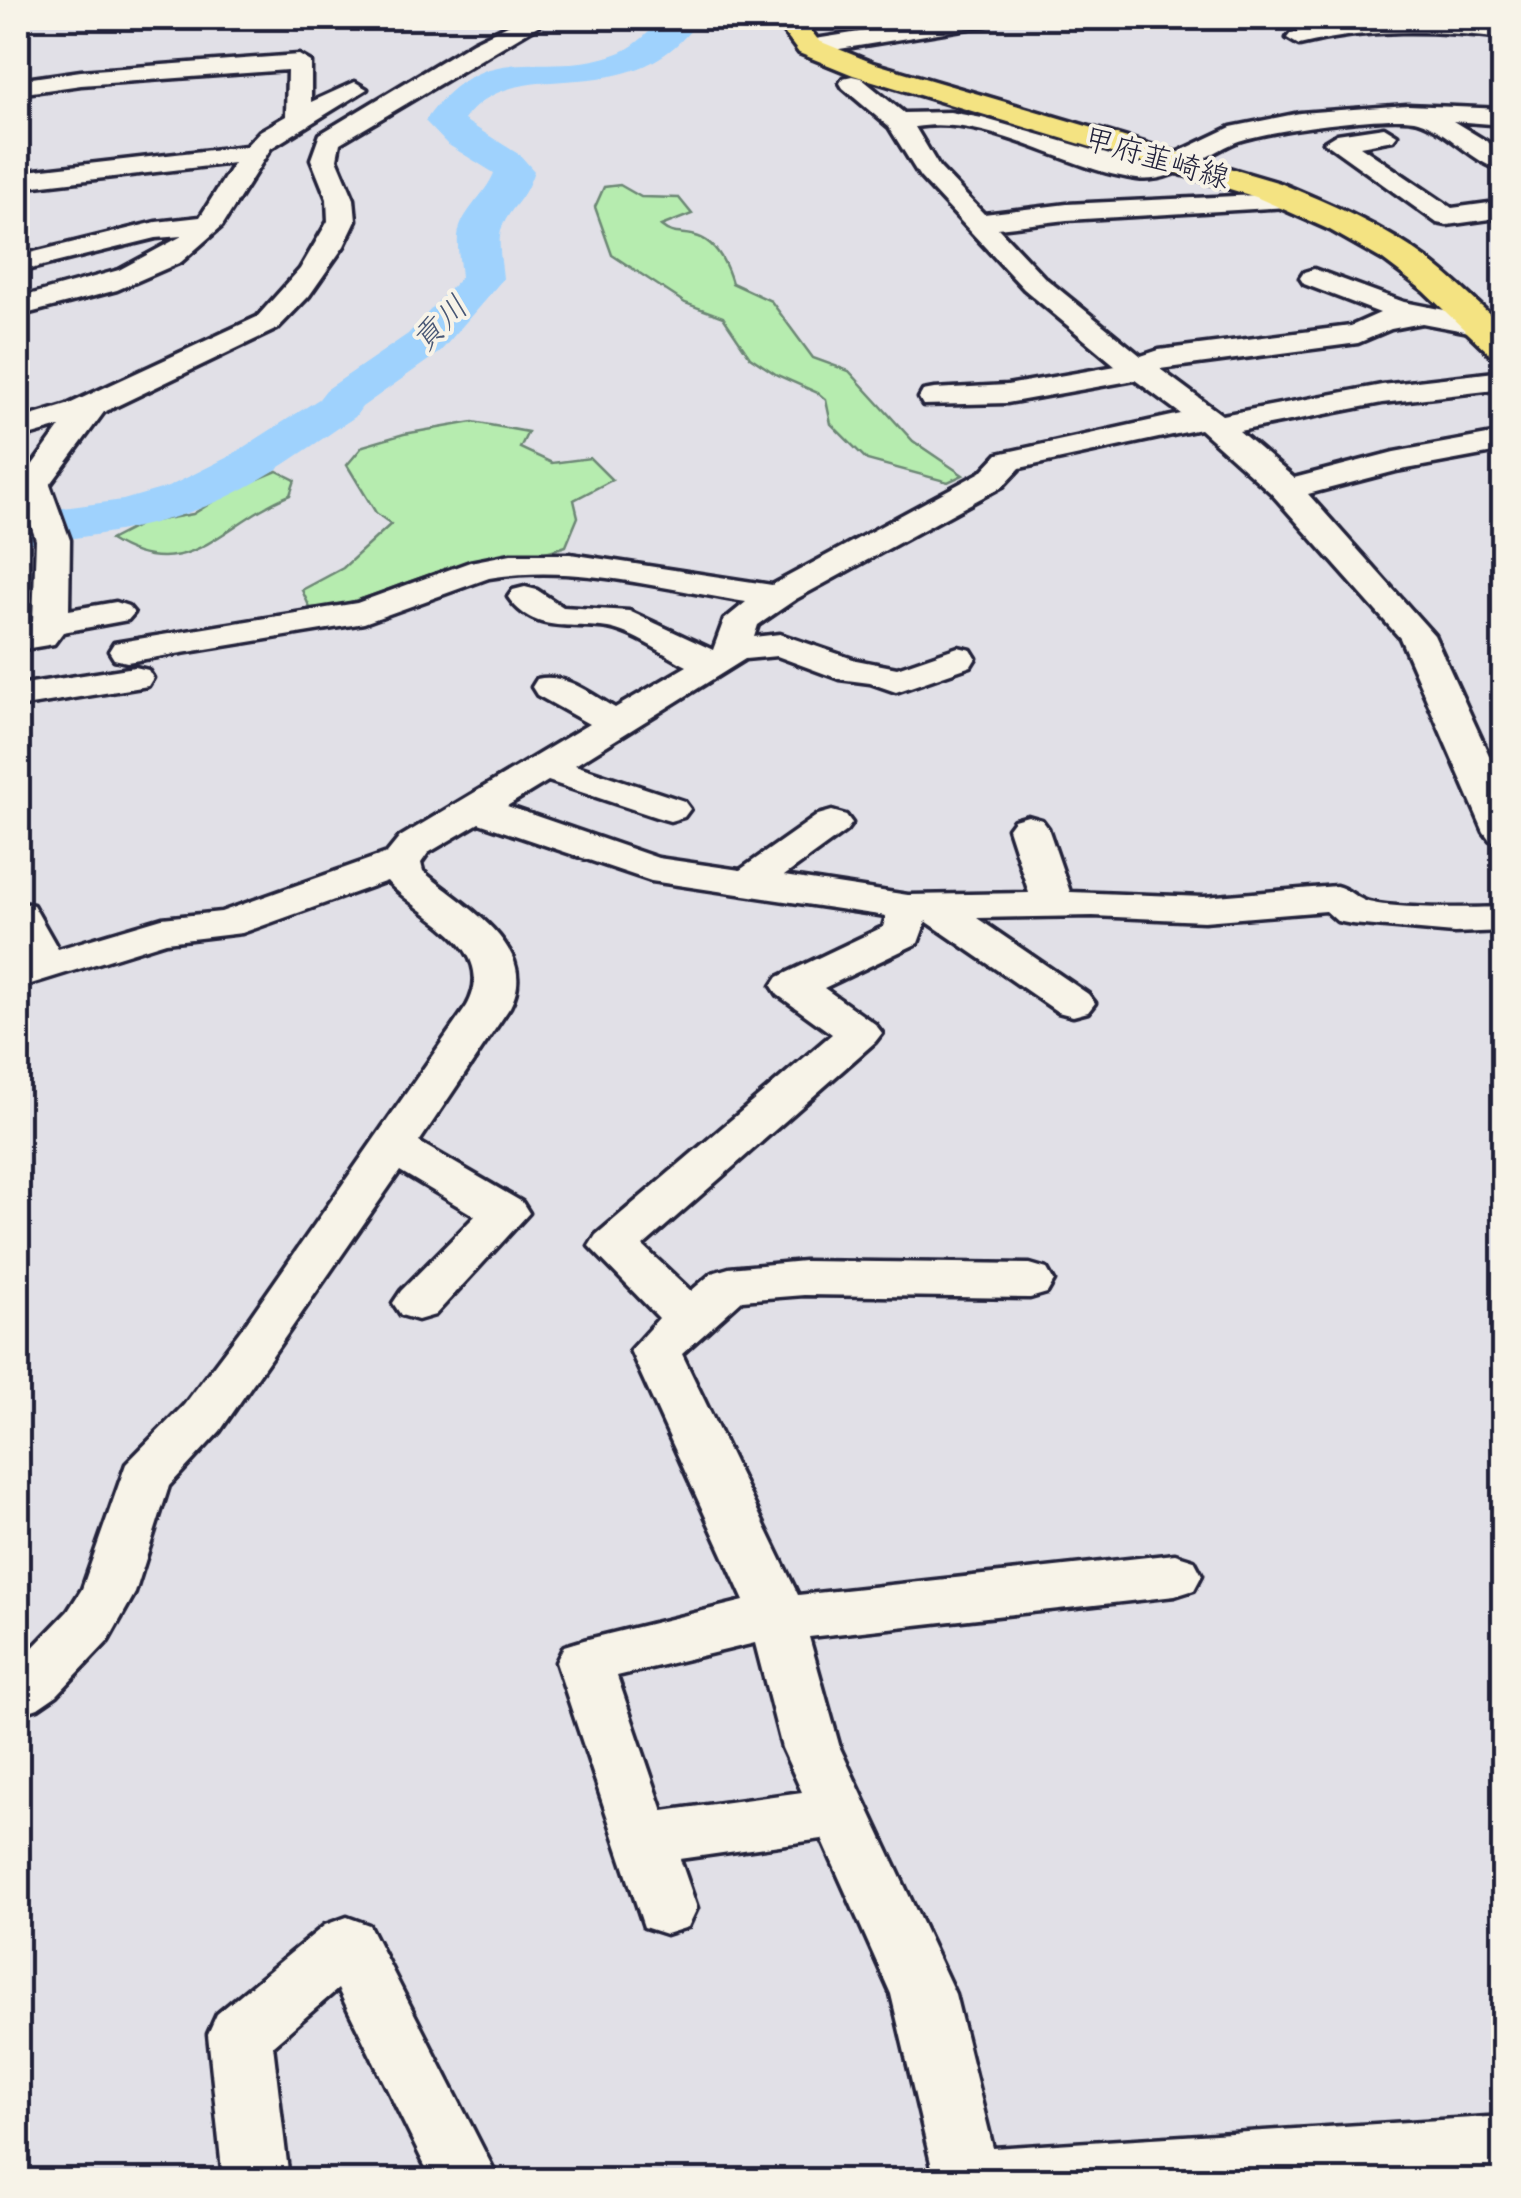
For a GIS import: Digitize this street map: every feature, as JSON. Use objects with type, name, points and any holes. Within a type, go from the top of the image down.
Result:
[{"type":"main road","points":[[787,18],[810,47]]},
{"type":"main road","name":"甲府韮崎線","points":[[810,47],[895,80],[1178,162],[1289,199],[1390,249],[1496,339]]},
{"type":"street","points":[[18,430],[92,406],[267,323],[292,302],[343,220],[341,198],[323,160],[322,149],[329,139],[489,43],[539,18]]},
{"type":"street","points":[[810,47],[987,18]]},
{"type":"street","points":[[467,20],[489,43]]},
{"type":"street","points":[[1299,38],[1396,20],[1504,31]]},
{"type":"street","points":[[18,87],[81,78],[299,62],[299,123]]},
{"type":"street","points":[[18,307],[127,277],[193,242],[224,207],[255,153],[274,134],[374,78]]},
{"type":"street","points":[[852,83],[898,122],[929,171],[1034,283],[1211,422],[1287,490],[1416,635],[1496,798],[1504,832]]},
{"type":"street","points":[[1422,112],[1504,164]]},
{"type":"street","points":[[898,122],[912,117],[956,119],[1140,172],[1155,172],[1244,131],[1422,112],[1504,117]]},
{"type":"street","points":[[1446,127],[1337,142],[1447,217],[1504,209]]},
{"type":"street","points":[[18,180],[255,153]]},
{"type":"street","points":[[975,222],[1066,212],[1289,199]]},
{"type":"street","points":[[18,264],[156,230],[207,225]]},
{"type":"street","points":[[1314,278],[1355,298],[1496,339]]},
{"type":"street","points":[[934,398],[1007,394],[1120,375],[1159,359],[1358,334],[1383,321],[1416,316]]},
{"type":"street","points":[[723,658],[742,620],[778,596],[992,479],[1009,461],[1382,394],[1504,380]]},
{"type":"street","points":[[18,639],[41,636],[50,622],[34,485],[92,406]]},
{"type":"street","points":[[1287,490],[1394,462],[1504,441]]},
{"type":"street","points":[[18,696],[131,664],[364,612],[482,569],[511,564],[570,564],[778,596]]},
{"type":"street","points":[[525,597],[554,616],[617,618],[723,658]]},
{"type":"street","points":[[50,622],[116,613]]},
{"type":"street","points":[[18,914],[32,971],[162,930],[227,924],[401,862],[414,845],[723,658],[780,645],[852,671],[876,672],[896,681],[958,658]]},
{"type":"street","points":[[550,687],[616,724]]},
{"type":"street","points":[[544,767],[670,809]]},
{"type":"street","points":[[475,808],[651,869],[920,906],[1204,909],[1336,898],[1352,912],[1454,921],[1504,919]]},
{"type":"street","points":[[748,882],[832,823]]},
{"type":"street","points":[[1028,828],[1054,905]]},
{"type":"street","points":[[18,1692],[37,1679],[88,1626],[108,1593],[144,1478],[202,1418],[488,1007],[498,984],[496,962],[483,942],[416,889],[403,874],[401,862]]},
{"type":"street","points":[[920,906],[1073,1003]]},
{"type":"street","points":[[690,1318],[613,1246],[860,1033],[792,986],[903,934],[920,906]]},
{"type":"street","points":[[393,1146],[505,1212],[418,1303]]},
{"type":"street","points":[[968,2180],[923,1994],[810,1748],[770,1591],[655,1350],[729,1285],[804,1278],[1030,1280]]},
{"type":"street","points":[[666,1908],[584,1662],[742,1624],[1175,1574]]},
{"type":"street","points":[[643,1839],[839,1812]]},
{"type":"street","points":[[256,2180],[240,2034],[347,1944],[466,2180]]},
{"type":"street","points":[[980,2180],[1174,2175],[1504,2147]]},
{"type":"green space","points":[[620,185],[641,197],[679,198],[692,214],[661,226],[670,232],[699,237],[711,245],[732,283],[771,301],[813,358],[849,371],[913,441],[963,475],[948,482],[867,460],[831,424],[826,400],[818,393],[777,375],[750,357],[723,317],[685,303],[612,255],[595,207],[604,187]]},
{"type":"green space","points":[[473,422],[528,432],[520,448],[552,463],[590,458],[612,480],[574,500],[578,517],[566,546],[446,571],[357,600],[310,608],[302,590],[343,568],[391,524],[376,513],[347,465],[363,446]]},
{"type":"green space","points":[[277,471],[295,480],[290,495],[203,546],[161,557],[137,553],[110,540],[143,523],[193,514],[230,491]]},
{"type":"waterway","name":"貢川","points":[[18,529],[123,515],[165,504],[225,479],[339,407],[342,400],[424,343],[482,279],[479,234],[486,216],[505,197],[514,171],[444,121],[460,99],[480,85],[502,77],[606,68],[631,61],[652,48],[683,18]]}]
